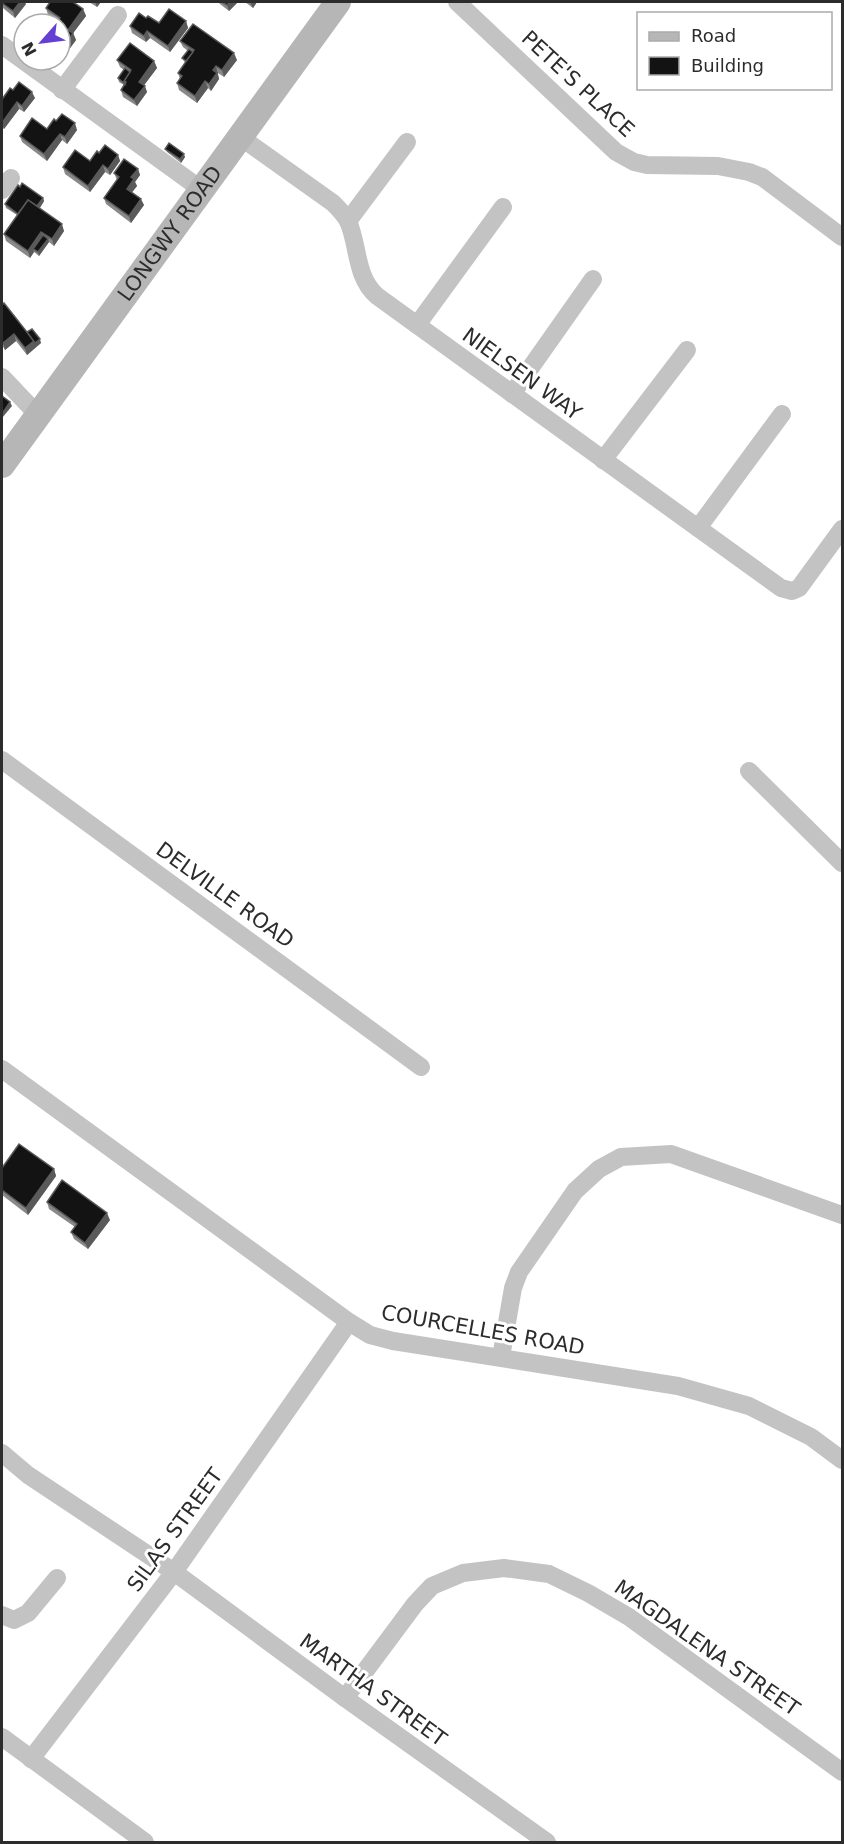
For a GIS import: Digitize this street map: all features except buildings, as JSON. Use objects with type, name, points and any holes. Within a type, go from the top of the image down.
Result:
[{"type":"street","name":"LONGWY ROAD","points":[[2,465],[338,2]]},
{"type":"street","name":"PETE'S PLACE","points":[[457,2],[616,152],[634,162],[647,165],[705,165],[749,172],[762,177],[843,237]]},
{"type":"street","points":[[62,90],[118,15]]},
{"type":"street","points":[[2,45],[202,190]]},
{"type":"street","name":"NIELSEN WAY","points":[[239,136],[280,163],[333,203],[348,221],[366,284],[377,296],[781,588],[792,591],[799,588],[843,529]]},
{"type":"street","points":[[348,221],[407,142]]},
{"type":"street","points":[[417,326],[503,207]]},
{"type":"street","points":[[512,394],[593,279]]},
{"type":"street","points":[[603,459],[687,350]]},
{"type":"street","points":[[2,378],[38,415]]},
{"type":"street","points":[[698,528],[782,414]]},
{"type":"street","name":"DELVILLE ROAD","points":[[2,760],[421,1066]]},
{"type":"street","points":[[748,771],[843,863]]},
{"type":"street","name":"COURCELLES ROAD","points":[[2,1069],[370,1335],[393,1341],[678,1386],[749,1406],[811,1437],[843,1460]]},
{"type":"street","points":[[501,1357],[513,1288],[519,1272],[575,1191],[599,1169],[621,1157],[671,1154],[843,1215]]},
{"type":"street","name":"SILAS STREET","points":[[31,1759],[174,1572],[349,1322]]},
{"type":"street","name":"MARTHA STREET","points":[[2,1453],[28,1475],[174,1572],[547,1842]]},
{"type":"street","name":"MAGDALENA STREET","points":[[345,1698],[415,1604],[432,1586],[464,1573],[504,1568],[549,1574],[629,1617],[843,1772]]},
{"type":"street","points":[[2,1615],[14,1620],[28,1613],[57,1578]]},
{"type":"street","points":[[2,1737],[145,1842]]}]
